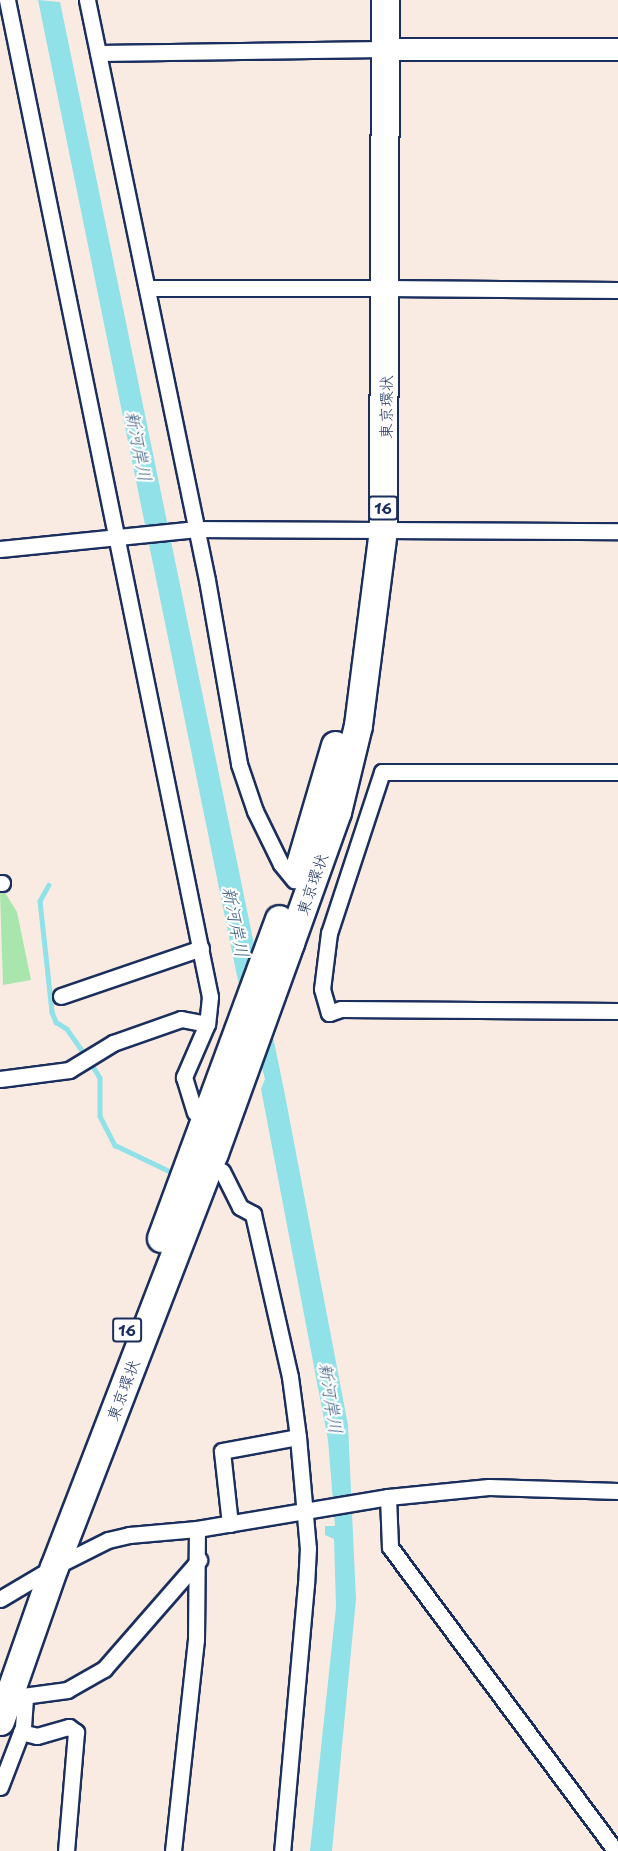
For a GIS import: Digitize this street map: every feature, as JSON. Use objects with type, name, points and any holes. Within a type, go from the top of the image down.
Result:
[{"type":"highway","name":"東京環状","points":[[46,1572],[224,1123],[286,955],[337,812],[358,725],[375,532],[378,288],[375,49],[366,0]]},
{"type":"highway","name":"東京環状","points":[[375,49],[385,0]]},
{"type":"highway","name":"東京環状","points":[[11,1705],[46,1572],[217,1085],[294,880],[353,673],[375,532]]},
{"type":"street","points":[[7,0],[121,535],[210,998],[207,1024],[184,1077],[195,1112]]},
{"type":"street","points":[[87,0],[147,288],[239,764],[255,811],[281,864],[294,880]]},
{"type":"street","points":[[98,53],[375,49],[618,49]]},
{"type":"street","points":[[147,288],[618,290]]},
{"type":"street","points":[[0,549],[192,529],[375,532],[618,531]]},
{"type":"street","points":[[618,772],[382,772],[328,933],[322,989],[329,1013],[341,1009],[618,1011]]},
{"type":"street","points":[[61,996],[201,948]]},
{"type":"street","points":[[0,1079],[69,1070],[113,1043],[181,1019],[207,1024]]},
{"type":"street","points":[[222,1171],[240,1207],[253,1211],[290,1377],[306,1511],[306,1584],[282,1851]]},
{"type":"street","points":[[231,1524],[222,1451],[298,1437]]},
{"type":"street","points":[[0,1599],[108,1540],[231,1524],[384,1497],[489,1487],[618,1491]]},
{"type":"street","points":[[384,1497],[390,1547],[616,1851]]},
{"type":"street","points":[[173,1851],[196,1641],[199,1560],[197,1529]]},
{"type":"street","points":[[11,1705],[68,1690],[105,1670],[199,1560]]},
{"type":"street","points":[[0,1787],[11,1705]]},
{"type":"street","points":[[11,1705],[37,1736],[69,1727],[76,1732],[66,1851]]},
{"type":"green space","points":[[4,891],[17,912],[31,980],[3,985],[0,892]]},
{"type":"water","name":"新河岸川","points":[[38,0],[60,2],[284,1090],[348,1425],[356,1599],[332,1851],[310,1851],[336,1607],[334,1539],[325,1535],[325,1526],[335,1526],[328,1440],[261,1089],[265,1079],[237,976]]},
{"type":"waterway","points":[[49,885],[40,901],[52,1012],[56,1022],[67,1029],[84,1053]]},
{"type":"waterway","points":[[91,1063],[100,1078],[100,1116],[115,1145],[171,1172]]}]
